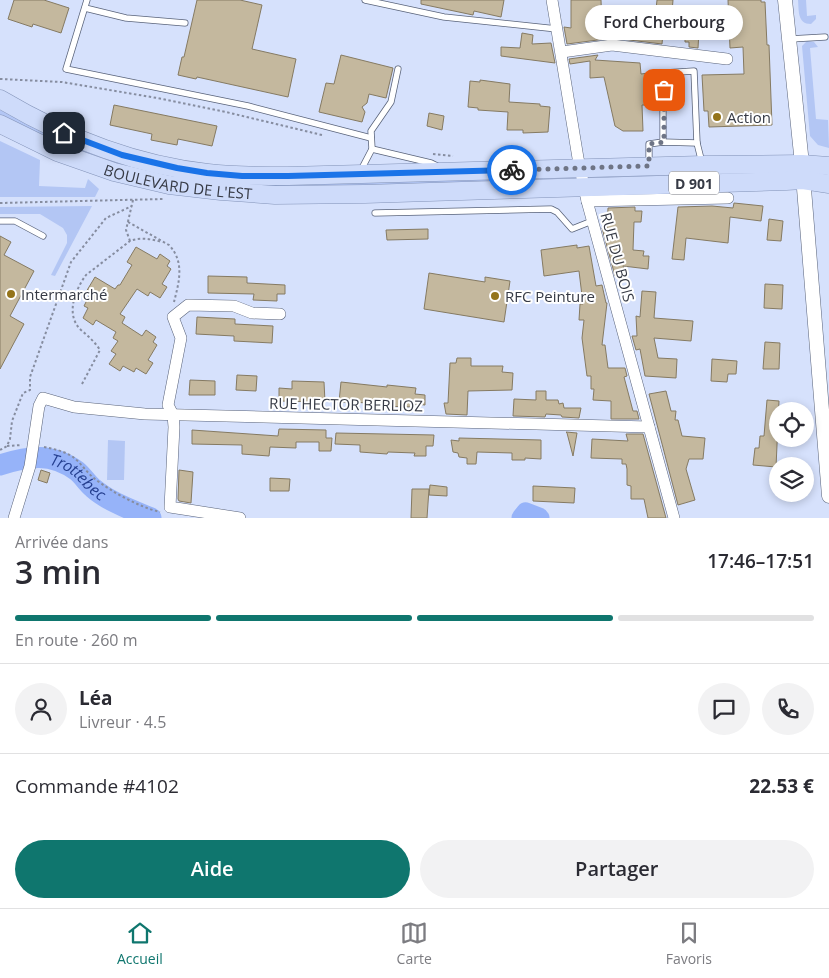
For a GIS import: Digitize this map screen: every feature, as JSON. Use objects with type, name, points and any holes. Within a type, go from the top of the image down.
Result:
[{"type":"main road","name":"BOULEVARD DE L'EST","points":[[0,99],[64,133],[122,155],[207,173],[242,176],[358,174],[454,165],[580,168]]},
{"type":"main road","name":"BOULEVARD DE L'EST","points":[[0,124],[57,152],[114,172],[169,185],[275,195],[586,194]]},
{"type":"main road","name":"D 901","points":[[580,168],[703,166],[829,173]]},
{"type":"main road","name":"D 901","points":[[586,194],[689,184],[704,178],[781,176],[829,166]]},
{"type":"main road","name":"D 901","points":[[803,172],[829,184]]},
{"type":"street","name":"RUE DU BOIS","points":[[552,0],[580,168],[592,221],[674,518]]},
{"type":"street","points":[[785,0],[803,172],[829,496]]},
{"type":"street","points":[[562,52],[612,45],[727,59]]},
{"type":"street","points":[[586,194],[728,198]]},
{"type":"street","points":[[240,518],[166,510],[174,427],[173,415],[168,405],[181,338],[173,318],[188,305],[234,306],[252,313],[280,314]]},
{"type":"street","name":"RUE HECTOR BERLIOZ","points":[[33,445],[39,406],[43,398],[74,407],[145,414],[649,426]]},
{"type":"street","points":[[14,518],[30,466],[33,445]]},
{"type":"lane","points":[[87,0],[66,69],[248,106],[371,138]]},
{"type":"lane","points":[[366,0],[444,16],[557,29]]},
{"type":"lane","points":[[85,8],[126,18],[185,23]]},
{"type":"lane","points":[[790,40],[825,37]]},
{"type":"lane","points":[[358,174],[372,149],[371,131],[391,102],[398,68]]},
{"type":"lane","points":[[664,142],[664,73],[694,71],[697,143],[703,166]]},
{"type":"lane","points":[[649,166],[649,144],[664,142],[697,143]]},
{"type":"lane","points":[[372,149],[431,163],[454,165]]},
{"type":"lane","points":[[375,213],[551,209],[557,212],[572,229],[592,221]]},
{"type":"lane","points":[[0,221],[15,221],[42,236]]},
{"type":"path","points":[[0,79],[62,82],[157,98],[226,112],[323,136]]},
{"type":"path","points":[[429,153],[454,165]]},
{"type":"path","points":[[0,203],[133,200],[126,230],[130,241]]},
{"type":"path","points":[[0,450],[6,446],[10,439],[12,421],[20,398],[23,393],[30,390],[30,377],[70,262],[106,218],[132,206]]},
{"type":"path","points":[[128,222],[174,250],[179,260],[179,278],[173,304],[173,318]]},
{"type":"path","points":[[82,384],[100,350],[74,320],[72,305],[86,275],[130,241],[144,238],[162,242]]},
{"type":"path","points":[[6,446],[33,445],[58,450],[73,458],[94,479],[111,490],[148,509],[166,510]]},
{"type":"shaded area","points":[[798,0],[806,0],[807,16],[816,15],[816,19],[811,24],[803,22],[801,19]]},
{"type":"shaded area","points":[[807,41],[814,42],[818,47],[810,48],[816,119],[828,120],[829,148],[818,145],[810,136],[802,46]]},
{"type":"shaded area","points":[[0,110],[58,138],[146,168],[554,175],[554,178],[466,184],[277,187],[188,181],[131,169],[81,153],[0,117]]},
{"type":"shaded area","points":[[0,141],[40,160],[39,186],[85,188],[88,179],[99,189],[95,197],[0,197]]},
{"type":"shaded area","points":[[92,206],[55,276],[51,275],[67,243],[67,235],[63,228],[40,214],[0,214],[0,207]]},
{"type":"shaded area","points":[[108,440],[125,441],[124,480],[107,480]]},
{"type":"building","points":[[14,0],[44,0],[69,8],[61,33],[33,24],[32,27],[8,19]]},
{"type":"building","points":[[197,0],[240,0],[262,5],[252,49],[296,59],[288,97],[197,77],[196,79],[178,75]]},
{"type":"building","points":[[421,0],[504,0],[501,17],[474,11],[473,15],[421,4]]},
{"type":"building","points":[[571,0],[601,0],[602,28],[625,30],[625,26],[654,29],[657,0],[673,0],[672,12],[665,12],[662,44],[613,38],[567,44],[564,27],[571,28]]},
{"type":"building","points":[[728,0],[761,0],[761,2],[765,2],[767,45],[769,45],[772,125],[709,127],[708,111],[704,111],[702,75],[744,74],[743,47],[730,48]]},
{"type":"building","points":[[685,30],[699,31],[698,48],[689,47],[689,42],[685,42]]},
{"type":"building","points":[[522,33],[533,35],[532,44],[551,43],[555,63],[501,56],[501,47],[520,48]]},
{"type":"building","points":[[341,55],[393,68],[386,98],[369,94],[367,103],[362,107],[365,112],[362,122],[319,112],[326,83],[334,84]]},
{"type":"building","points":[[598,55],[595,60],[640,63],[641,74],[649,73],[650,105],[642,105],[643,131],[623,131],[615,126],[604,77],[590,78],[590,61],[570,64],[569,59]]},
{"type":"building","points":[[480,80],[510,84],[509,102],[540,104],[540,106],[550,107],[548,132],[523,133],[523,130],[507,130],[508,112],[478,110],[478,108],[468,107],[470,81],[480,82]]},
{"type":"building","points":[[114,105],[217,126],[212,146],[178,139],[177,145],[151,140],[152,134],[110,125]]},
{"type":"building","points":[[429,113],[444,116],[442,130],[427,126]]},
{"type":"building","points":[[734,203],[763,206],[761,221],[730,217],[728,243],[686,238],[684,260],[672,259],[678,207],[712,206],[733,208]]},
{"type":"building","points":[[635,207],[635,211],[642,211],[641,222],[634,222],[633,250],[644,251],[643,256],[649,256],[648,269],[623,266],[625,273],[615,276],[602,228],[607,228],[608,208]]},
{"type":"building","points":[[769,219],[783,221],[781,241],[767,240]]},
{"type":"building","points":[[428,229],[428,239],[387,240],[386,230]]},
{"type":"building","name":"Intermarché","points":[[0,236],[11,242],[4,255],[34,271],[10,316],[24,324],[0,369]]},
{"type":"building","points":[[577,245],[577,248],[589,246],[596,286],[602,285],[607,303],[602,345],[605,345],[608,368],[625,368],[627,376],[624,377],[633,411],[637,411],[639,419],[611,419],[611,401],[593,400],[594,389],[591,389],[591,376],[587,376],[582,338],[584,320],[579,320],[580,304],[583,304],[579,271],[544,276],[541,250]]},
{"type":"building","points":[[136,247],[157,259],[160,254],[170,261],[167,266],[171,269],[162,284],[167,287],[160,298],[150,292],[148,296],[137,289],[120,314],[125,317],[122,323],[142,336],[146,330],[156,337],[153,342],[157,345],[148,360],[153,363],[146,374],[136,368],[134,372],[123,366],[120,371],[109,364],[116,354],[111,351],[118,341],[113,338],[116,332],[96,320],[93,325],[83,318],[88,308],[84,306],[90,294],[86,292],[95,277],[115,289],[120,285],[132,265],[127,262]]},
{"type":"building","points":[[429,273],[485,282],[485,277],[510,281],[504,322],[424,309]]},
{"type":"building","points":[[208,276],[247,277],[247,283],[285,285],[285,294],[277,294],[277,301],[253,300],[254,294],[208,293]]},
{"type":"building","points":[[765,284],[783,285],[782,309],[764,308]]},
{"type":"building","points":[[642,291],[656,292],[654,318],[693,321],[691,341],[654,338],[658,358],[677,359],[676,378],[645,376],[640,349],[636,350],[632,336],[637,336],[636,316],[640,317]]},
{"type":"building","points":[[197,317],[235,319],[235,324],[273,326],[272,343],[234,341],[234,336],[196,334]]},
{"type":"building","points":[[765,342],[780,343],[779,369],[763,369]]},
{"type":"building","points":[[457,358],[471,358],[471,366],[503,366],[502,372],[513,373],[512,390],[468,391],[467,415],[446,414],[444,403],[448,403],[450,363],[456,363]]},
{"type":"building","points":[[712,359],[737,361],[736,374],[728,374],[727,382],[711,381]]},
{"type":"building","points":[[237,375],[257,376],[256,391],[236,390]]},
{"type":"building","points":[[190,380],[215,381],[215,395],[189,395]]},
{"type":"building","points":[[292,381],[324,382],[325,402],[279,401],[279,388],[292,389]]},
{"type":"building","points":[[341,382],[416,388],[415,394],[425,395],[425,405],[415,404],[414,407],[374,406],[374,403],[339,402]]},
{"type":"building","points":[[536,391],[546,391],[546,400],[558,400],[559,404],[563,403],[564,408],[581,408],[579,418],[546,414],[545,417],[513,416],[514,399],[536,400]]},
{"type":"building","points":[[666,391],[671,411],[676,411],[675,420],[678,420],[682,436],[705,438],[703,459],[689,459],[686,469],[695,500],[678,505],[649,394]]},
{"type":"building","points":[[767,400],[779,401],[769,402],[769,447],[777,447],[776,457],[769,457],[769,466],[753,465],[755,448],[759,448],[760,436],[764,436]]},
{"type":"building","points":[[279,429],[326,430],[326,438],[332,438],[331,451],[319,451],[319,442],[296,442],[296,448],[270,447],[269,456],[242,454],[242,445],[192,444],[192,430],[278,436]]},
{"type":"building","points":[[336,433],[434,435],[433,446],[426,446],[426,456],[414,456],[415,453],[388,452],[387,454],[360,452],[360,445],[335,444]]},
{"type":"building","points":[[567,433],[577,433],[573,456]]},
{"type":"building","points":[[626,434],[643,434],[666,518],[648,518],[644,499],[631,499],[631,486],[627,485],[627,469],[626,464],[622,464],[622,459],[591,458],[592,439],[628,441]]},
{"type":"building","points":[[459,438],[541,440],[541,459],[525,458],[525,460],[512,460],[512,453],[477,452],[476,464],[467,464],[467,458],[459,457],[458,453],[453,452],[451,440],[459,441]]},
{"type":"building","points":[[41,470],[50,473],[47,483],[38,480]]},
{"type":"building","points":[[179,470],[193,472],[191,503],[179,501],[178,499]]},
{"type":"building","points":[[270,478],[290,479],[289,491],[270,491]]},
{"type":"building","points":[[430,485],[447,487],[447,496],[429,495]]},
{"type":"building","points":[[533,486],[575,488],[574,503],[533,501]]},
{"type":"building","points":[[412,489],[429,489],[427,518],[411,518]]},
{"type":"waterway","name":"Trottebec","points":[[0,465],[30,458],[49,458],[58,461],[77,471],[99,493],[151,518]]},
{"type":"waterway","name":"Trottebec","points":[[522,518],[526,513],[539,518]]},
{"type":"way so far","points":[[512,170],[649,166],[649,144],[664,142],[664,90]]},
{"type":"place","name":"Ford Cherbourg","points":[[664,90]]},
{"type":"place","name":"Action","points":[[717,117]]},
{"type":"place","name":"Intermarché","points":[[11,294]]},
{"type":"place","name":"RFC Peinture","points":[[495,296]]},
{"type":"route","points":[[64,133],[122,155],[177,168],[242,176],[512,170]]}]
